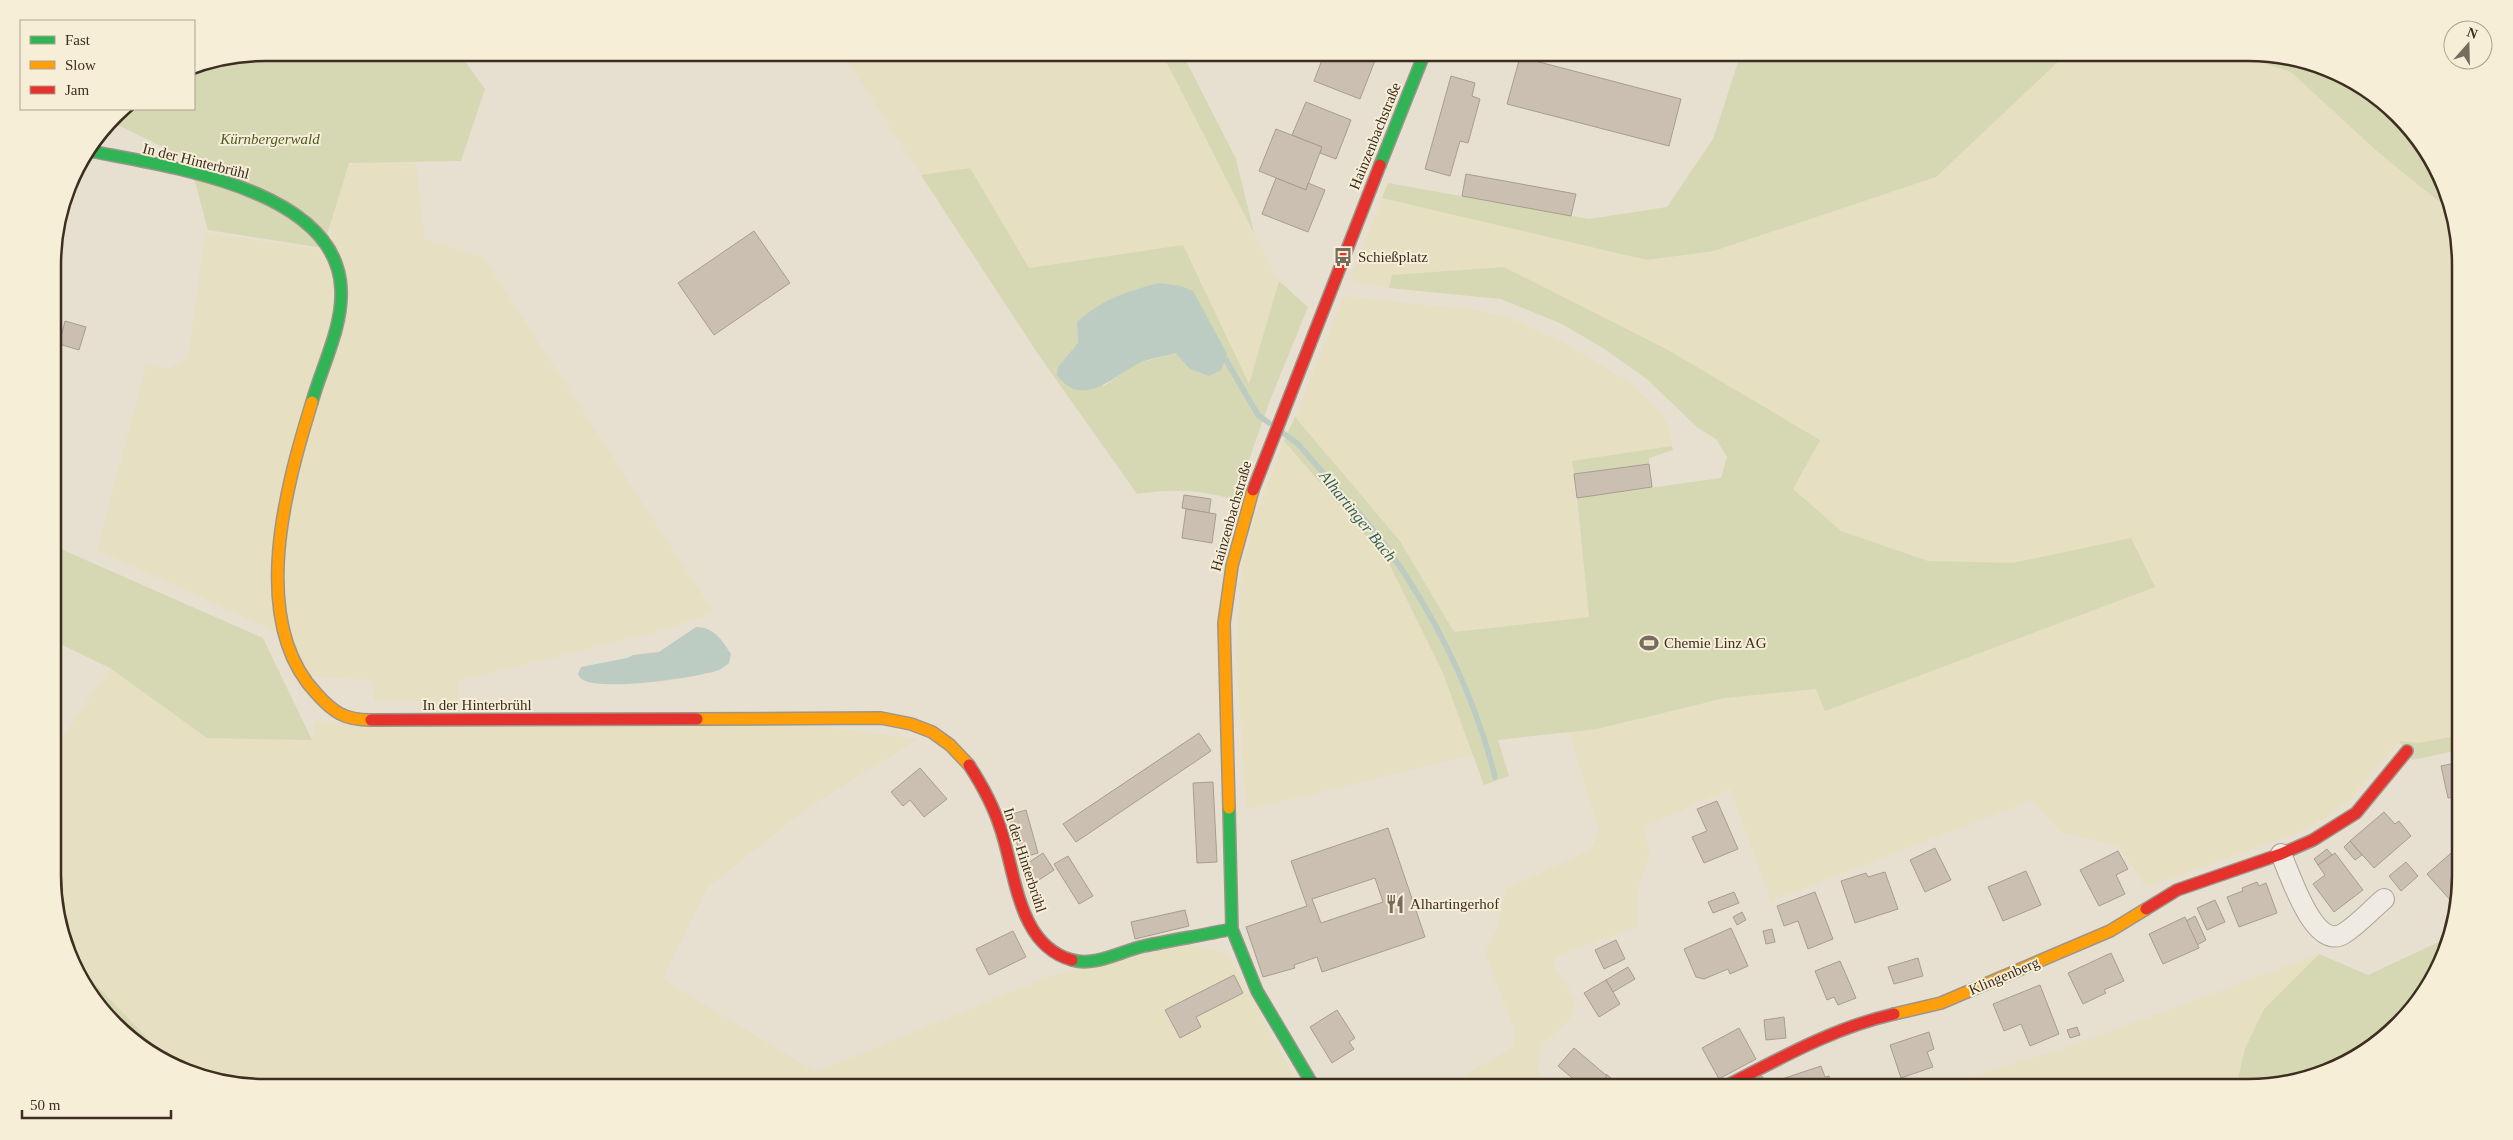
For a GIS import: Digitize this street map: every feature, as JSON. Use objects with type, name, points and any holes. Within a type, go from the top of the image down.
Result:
[{"type":"street","name":"Hainzenbachstraße","points":[[1309,1079],[1259,997],[1245,968],[1232,929],[1224,623],[1226,590],[1238,536],[1270,440],[1420,61]]},
{"type":"street","name":"In der Hinterbrühl","points":[[96,152],[220,179],[251,190],[278,203],[307,225],[324,242],[334,257],[341,279],[340,303],[334,330],[291,478],[281,531],[278,582],[281,629],[291,660],[304,680],[340,716],[352,720],[881,718],[914,725],[938,736],[963,758],[989,798],[1001,829],[1024,912],[1046,948],[1062,959],[1083,963],[1130,949],[1232,929]]},
{"type":"street","name":"Klingenberg","points":[[1739,1079],[1805,1045],[1876,1018],[1941,1003],[2110,931],[2177,890],[2281,854],[2334,828],[2356,812],[2407,751]]},
{"type":"street","points":[[2281,854],[2306,912],[2322,933],[2332,937],[2342,934],[2384,899]]},
{"type":"shaded area","points":[[847,61],[1166,61],[1279,281],[1249,385],[1183,245],[1029,268],[970,168],[921,175]]},
{"type":"shaded area","points":[[2059,61],[2248,61],[2260,62],[2291,72],[2379,153],[2443,204],[2448,225],[2452,265],[2452,737],[2418,743],[2399,741],[2349,801],[2322,820],[2297,833],[2146,887],[2118,846],[2060,832],[2032,800],[1771,901],[1730,789],[1644,827],[1650,854],[1637,892],[1638,926],[1555,957],[1553,964],[1576,1000],[1570,1019],[1542,1045],[1538,1069],[1543,1079],[1458,1079],[1513,1047],[1515,1032],[1485,953],[1499,924],[1506,889],[1590,850],[1599,832],[1569,732],[1597,728],[1725,698],[1816,689],[1826,711],[2131,538],[2013,563],[1928,561],[1841,531],[1792,489],[1820,440],[1504,267],[1392,275],[1389,288],[1354,281],[1351,277],[1382,198],[1648,260],[1714,251],[1936,177]]},
{"type":"shaded area","points":[[380,156],[416,166],[425,239],[484,258],[714,613],[652,633],[459,681],[458,701],[374,701],[372,680],[310,677],[288,637],[97,550],[146,365],[168,369],[188,358],[205,232],[331,251],[332,171]]},
{"type":"shaded area","points":[[1159,283],[1181,286],[1193,291],[1227,354],[1221,370],[1209,376],[1190,369],[1175,353],[1138,364],[1095,388],[1085,390],[1066,385],[1057,375],[1058,367],[1078,343],[1077,322],[1086,314],[1115,297]]},
{"type":"shaded area","points":[[1344,296],[1477,310],[1508,318],[1563,342],[1629,382],[1662,413],[1670,431],[1672,446],[1572,462],[1589,617],[1454,632],[1400,541],[1295,417]]},
{"type":"shaded area","points":[[1284,441],[1386,560],[1442,671],[1473,755],[1246,810],[1236,651],[1241,573],[1256,514]]},
{"type":"shaded area","points":[[696,627],[708,629],[717,635],[731,654],[729,663],[721,669],[689,677],[628,684],[594,683],[583,680],[578,674],[581,667],[627,658],[633,655],[659,652]]},
{"type":"shaded area","points":[[110,668],[207,738],[312,740],[315,721],[808,725],[918,739],[805,810],[707,888],[663,979],[816,1072],[1050,976],[1187,944],[1227,953],[1296,1079],[265,1079],[238,1077],[212,1072],[175,1058],[154,1045],[90,979],[82,965],[68,928],[63,902],[61,875],[61,739]]},
{"type":"shaded area","points":[[2319,954],[2264,1009],[2245,1049],[2238,1079],[1964,1079],[2070,1046]]},
{"type":"green space","name":"Kürnbergerwald","points":[[265,61],[465,61],[485,89],[461,161],[349,163],[323,248],[208,230],[189,160],[118,125],[133,110],[195,110],[195,74],[212,68],[238,63]]},
{"type":"green space","points":[[1166,61],[1186,61],[1236,159],[1254,233]]},
{"type":"green space","points":[[1738,61],[2059,61],[1936,177],[1714,251],[1647,260],[1382,198],[1388,183],[1589,219],[1667,207],[1713,139]]},
{"type":"green space","points":[[2260,62],[2288,65],[2314,72],[2338,82],[2372,103],[2410,141],[2431,175],[2443,204],[2379,153],[2291,72]]},
{"type":"green space","points":[[970,168],[1029,268],[1183,245],[1249,384],[1279,281],[1308,307],[1269,403],[1235,500],[1186,491],[1137,494],[1038,354],[921,175]],"holes":[[[1077,322],[1226,360],[1190,369],[1175,353],[1135,364],[1104,386],[1058,367],[1078,343]]]},
{"type":"green space","points":[[1504,267],[1668,350],[1820,440],[1793,489],[1841,531],[1928,561],[2013,563],[2131,538],[2155,587],[1825,711],[1816,689],[1725,698],[1597,729],[1498,740],[1509,776],[1484,785],[1442,671],[1387,560],[1284,441],[1295,417],[1400,541],[1454,632],[1589,617],[1577,498],[1721,478],[1727,457],[1716,439],[1698,428],[1648,380],[1603,348],[1562,324],[1501,299],[1389,288],[1392,275]]},
{"type":"green space","points":[[1672,446],[1673,450],[1649,458],[1649,464],[1574,474],[1572,461]]},
{"type":"green space","points":[[61,549],[263,638],[312,740],[207,738],[110,668],[61,644]]},
{"type":"green space","points":[[2452,737],[2452,752],[2412,760],[2399,741],[2419,743]]},
{"type":"green space","points":[[2441,941],[2431,965],[2410,999],[2372,1037],[2338,1058],[2314,1068],[2275,1077],[2238,1079],[2245,1049],[2264,1009],[2319,954],[2368,975]]},
{"type":"green space","points":[[90,979],[154,1045],[141,1037],[121,1019],[103,999]]},
{"type":"building","points":[[1322,61],[1375,61],[1360,99],[1314,81]]},
{"type":"building","points":[[1519,61],[1535,61],[1681,99],[1669,146],[1507,104]]},
{"type":"building","points":[[1451,76],[1475,83],[1472,96],[1480,99],[1468,143],[1460,141],[1450,176],[1425,169]]},
{"type":"building","points":[[1306,102],[1351,120],[1336,159],[1320,153],[1322,147],[1292,135]]},
{"type":"building","points":[[1276,129],[1322,147],[1306,190],[1259,171]]},
{"type":"building","points":[[1466,174],[1576,194],[1571,216],[1462,196]]},
{"type":"building","points":[[1276,178],[1306,190],[1308,183],[1325,190],[1308,232],[1262,214]]},
{"type":"building","points":[[754,231],[790,283],[714,335],[678,283]]},
{"type":"building","points":[[65,321],[86,327],[79,350],[61,345]]},
{"type":"building","points":[[1649,464],[1652,487],[1577,498],[1574,474]]},
{"type":"building","points":[[1184,495],[1211,499],[1209,513],[1182,508]]},
{"type":"building","points":[[1186,509],[1216,514],[1212,543],[1182,538]]},
{"type":"building","points":[[1199,733],[1211,751],[1076,842],[1063,824]]},
{"type":"building","points":[[2452,764],[2452,797],[2448,798],[2441,766]]},
{"type":"building","points":[[920,768],[947,799],[924,817],[910,800],[903,806],[891,792]]},
{"type":"building","points":[[1213,782],[1217,862],[1197,863],[1193,783]]},
{"type":"building","points":[[1717,801],[1738,849],[1704,863],[1692,837],[1707,831],[1697,809]]},
{"type":"building","points":[[1026,810],[1038,853],[1021,858],[1009,815]]},
{"type":"building","points":[[2384,812],[2395,824],[2399,821],[2411,836],[2374,868],[2350,841]]},
{"type":"building","name":"Alhartingerhof","points":[[1388,828],[1425,937],[1322,972],[1317,957],[1294,965],[1295,968],[1263,977],[1246,927],[1307,906],[1291,861]],"holes":[[[1375,878],[1383,902],[1321,923],[1312,899]]]},
{"type":"building","points":[[2350,841],[2362,855],[2355,860],[2344,847]]},
{"type":"building","points":[[1935,848],[1951,880],[1925,892],[1910,860]]},
{"type":"building","points":[[2327,849],[2332,855],[2318,865],[2314,859]]},
{"type":"building","points":[[2118,851],[2128,869],[2116,875],[2125,894],[2099,906],[2080,870]]},
{"type":"building","points":[[2452,852],[2450,900],[2427,874]]},
{"type":"building","points":[[1043,853],[1054,870],[1036,882],[1025,865]]},
{"type":"building","points":[[2335,853],[2363,890],[2334,912],[2313,884],[2325,875],[2318,865]]},
{"type":"building","points":[[1068,856],[1093,896],[1079,904],[1054,864]]},
{"type":"building","points":[[2406,862],[2418,876],[2401,891],[2389,876]]},
{"type":"building","points":[[2026,871],[2041,905],[2003,921],[1988,887]]},
{"type":"building","points":[[1885,872],[1898,909],[1855,923],[1841,881],[1866,873],[1868,877]]},
{"type":"building","points":[[2257,882],[2259,886],[2266,883],[2277,913],[2239,927],[2227,897],[2243,891],[2242,888]]},
{"type":"building","points":[[1734,892],[1739,903],[1713,913],[1708,902]]},
{"type":"building","points":[[1815,892],[1833,939],[1808,949],[1798,921],[1784,926],[1777,906]]},
{"type":"building","points":[[2215,900],[2225,922],[2207,930],[2197,908]]},
{"type":"building","points":[[1185,910],[1189,926],[1135,939],[1131,922]]},
{"type":"building","points":[[1742,912],[1746,920],[1737,925],[1733,917]]},
{"type":"building","points":[[2195,916],[2206,940],[2197,945],[2186,921]]},
{"type":"building","points":[[2185,917],[2199,948],[2163,964],[2149,934]]},
{"type":"building","points":[[1731,928],[1748,966],[1730,974],[1728,969],[1704,979],[1696,977],[1684,949]]},
{"type":"building","points":[[1772,929],[1775,942],[1766,944],[1763,931]]},
{"type":"building","points":[[1013,931],[1026,957],[989,975],[976,949]]},
{"type":"building","points":[[1616,940],[1625,959],[1604,969],[1595,950]]},
{"type":"building","points":[[2111,953],[2124,981],[2104,990],[2106,993],[2083,1004],[2068,973]]},
{"type":"building","points":[[1918,958],[1923,976],[1894,984],[1888,967]]},
{"type":"building","points":[[1840,961],[1856,998],[1838,1005],[1834,997],[1827,1000],[1815,971]]},
{"type":"building","points":[[1628,967],[1635,979],[1613,992],[1606,980]]},
{"type":"building","points":[[1234,975],[1243,993],[1196,1017],[1201,1027],[1180,1038],[1165,1010]]},
{"type":"building","points":[[1606,980],[1620,1004],[1599,1017],[1584,993]]},
{"type":"building","points":[[2040,985],[2059,1034],[2030,1046],[2021,1024],[2004,1031],[1993,1004]]},
{"type":"building","points":[[1337,1010],[1355,1038],[1349,1042],[1354,1049],[1332,1063],[1310,1027]]},
{"type":"building","points":[[1784,1017],[1786,1038],[1766,1040],[1764,1020]]},
{"type":"building","points":[[2077,1027],[2080,1035],[2070,1038],[2067,1030]]},
{"type":"building","points":[[1739,1028],[1756,1059],[1719,1079],[1702,1048]]},
{"type":"building","points":[[1929,1032],[1934,1049],[1927,1052],[1933,1067],[1901,1078],[1890,1045]]},
{"type":"building","points":[[1574,1048],[1607,1076],[1604,1079],[1573,1079],[1558,1066]]},
{"type":"building","points":[[1821,1066],[1825,1077],[1829,1076],[1830,1079],[1782,1079]]},
{"type":"waterway","name":"Alhartinger Bach","points":[[1226,360],[1258,415],[1269,423]]},
{"type":"waterway","name":"Alhartinger Bach","points":[[1283,433],[1298,444],[1365,519],[1385,545],[1420,598],[1464,685],[1487,746],[1495,777]]},
{"type":"traffic: fast","points":[[1380,165],[1421,61]]},
{"type":"traffic: fast","points":[[96,152],[201,175],[242,188],[280,205],[311,227],[332,255],[341,289],[339,318],[312,402]]},
{"type":"traffic: fast","points":[[1229,808],[1232,929],[1257,991],[1309,1079]]},
{"type":"traffic: fast","points":[[1072,960],[1081,962],[1099,960],[1144,946],[1232,929]]},
{"type":"traffic: slow","points":[[312,402],[292,473],[284,512],[279,552],[278,591],[283,629],[295,663],[322,700],[340,714],[362,720],[371,720]]},
{"type":"traffic: slow","points":[[1229,808],[1224,623],[1232,566],[1253,490]]},
{"type":"traffic: slow","points":[[697,719],[881,718],[911,724],[932,732],[950,745],[969,765]]},
{"type":"traffic: slow","points":[[1894,1014],[1941,1003],[2110,931],[2146,909]]},
{"type":"traffic: jam","points":[[1253,490],[1380,165]]},
{"type":"traffic: jam","points":[[371,720],[697,719]]},
{"type":"traffic: jam","points":[[2146,909],[2177,890],[2281,854],[2313,840],[2356,813],[2407,751]]},
{"type":"traffic: jam","points":[[969,765],[987,795],[997,819],[1021,905],[1029,923],[1040,939],[1054,952],[1072,960]]},
{"type":"traffic: jam","points":[[1740,1079],[1786,1055],[1849,1027],[1894,1014]]},
{"type":"place","name":"Schießplatz","points":[[1343,257]]},
{"type":"place","name":"Chemie Linz AG","points":[[1649,643]]},
{"type":"place","name":"Alhartingerhof","points":[[1395,904]]}]
